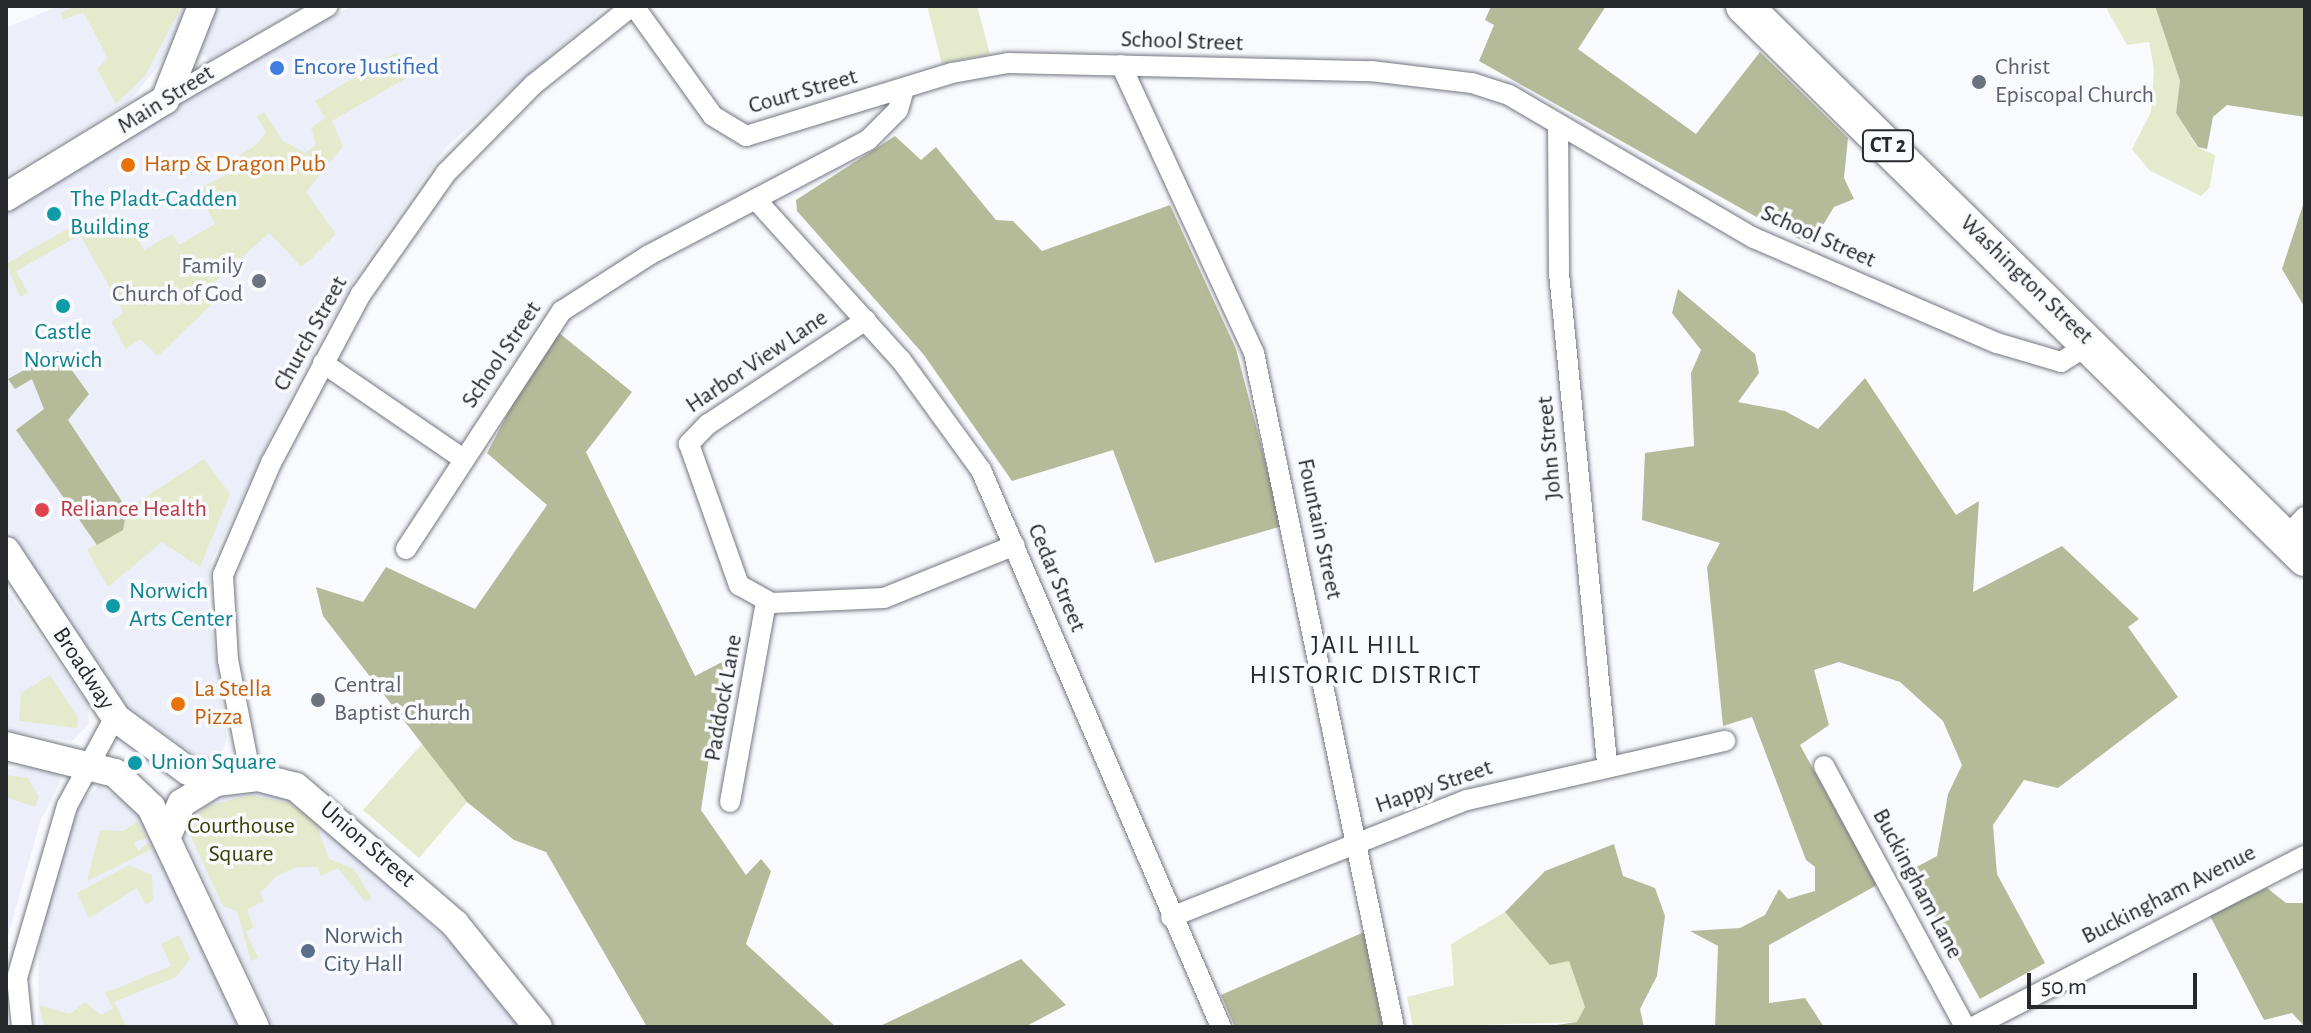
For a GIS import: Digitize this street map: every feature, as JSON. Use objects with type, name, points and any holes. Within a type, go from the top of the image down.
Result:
[{"type":"highway","name":"Washington Street","points":[[1744,6],[2091,343],[2299,537]]},
{"type":"main road","points":[[165,100],[202,6]]},
{"type":"main road","name":"Main Street","points":[[6,197],[165,100]]},
{"type":"main road","name":"Broadway","points":[[6,551],[115,717],[188,771],[239,778]]},
{"type":"main road","points":[[6,746],[84,763],[129,783],[167,836],[255,1027]]},
{"type":"main road","points":[[167,836],[189,796],[239,778]]},
{"type":"main road","name":"Union Street","points":[[239,778],[288,783],[328,811],[465,934],[538,1027]]},
{"type":"street","name":"Main Street","points":[[165,100],[328,6]]},
{"type":"street","name":"Court Street","points":[[633,6],[713,116],[739,134],[765,133],[904,89]]},
{"type":"street","name":"Church Street","points":[[239,778],[228,660],[225,566],[323,363],[361,294],[461,156],[540,78],[633,6]]},
{"type":"street","name":"School Street","points":[[406,549],[562,311],[649,255],[758,202],[877,133],[901,106],[904,89],[991,65],[1121,65],[1444,77],[1509,95],[1754,238],[1997,343],[2061,362],[2091,343]]},
{"type":"street","name":"Fountain Street","points":[[1121,65],[1249,337],[1394,1027]]},
{"type":"street","name":"John Street","points":[[1558,124],[1559,273],[1607,766]]},
{"type":"street","name":"Cedar Street","points":[[758,202],[866,320],[944,412],[1015,545],[1171,917],[1221,1027]]},
{"type":"street","name":"Harbor View Lane","points":[[766,602],[739,585],[689,444],[708,424],[866,320]]},
{"type":"street","points":[[323,363],[463,459]]},
{"type":"street","points":[[766,602],[884,598],[1015,545]]},
{"type":"street","name":"Paddock Lane","points":[[730,802],[766,602]]},
{"type":"street","points":[[22,1027],[17,978],[84,763],[115,717]]},
{"type":"street","name":"Happy Street","points":[[1171,917],[1467,800],[1725,741]]},
{"type":"street","name":"Buckingham Lane","points":[[1824,766],[1965,1027]]},
{"type":"street","name":"Buckingham Avenue","points":[[1973,1027],[2305,856]]},
{"type":"shaded area","points":[[59,6],[192,6],[167,55],[128,103],[6,175],[6,28]]},
{"type":"shaded area","points":[[212,6],[296,6],[209,60],[200,52]]},
{"type":"shaded area","points":[[352,6],[607,6],[447,146],[361,268],[300,375],[211,563],[208,605],[227,737],[223,750],[202,760],[126,706],[6,526],[6,214],[220,76]]},
{"type":"shaded area","points":[[6,589],[88,704],[89,724],[72,741],[6,730]]},
{"type":"shaded area","points":[[38,766],[59,772],[60,782],[40,822],[6,943],[6,769]]},
{"type":"shaded area","points":[[99,786],[140,812],[237,1027],[38,1027],[39,930],[78,805]]},
{"type":"shaded area","points":[[250,788],[296,800],[456,948],[518,1027],[273,1027],[183,833],[204,798]]},
{"type":"green space","points":[[75,6],[182,6],[145,76],[116,104],[97,69],[108,58],[83,12],[63,20],[61,13]]},
{"type":"green space","points":[[927,6],[977,6],[990,54],[942,64]]},
{"type":"green space","points":[[1491,6],[1606,6],[1578,49],[1696,134],[1760,52],[1848,138],[1844,178],[1854,199],[1834,207],[1811,245],[1760,219],[1479,61],[1494,25],[1485,20]]},
{"type":"green space","points":[[2105,6],[2155,6],[2180,81],[2176,113],[2197,147],[2215,155],[2210,187],[2201,196],[2149,170],[2132,149],[2151,112],[2154,69],[2149,42],[2127,45]]},
{"type":"green space","points":[[2155,6],[2305,6],[2305,117],[2227,105],[2213,117],[2207,149],[2198,147],[2176,113],[2180,81]]},
{"type":"green space","points":[[397,52],[408,77],[332,121],[343,146],[306,192],[336,234],[309,261],[301,266],[269,233],[203,292],[213,303],[158,356],[140,339],[126,349],[111,322],[124,313],[80,235],[16,271],[28,293],[20,297],[6,264],[78,223],[86,236],[122,214],[144,250],[172,234],[179,245],[215,224],[197,190],[233,171],[234,159],[256,145],[266,132],[257,117],[264,112],[282,140],[305,153],[316,145],[311,128],[325,118],[315,101]]},
{"type":"green space","points":[[895,136],[921,160],[936,147],[996,220],[1013,221],[1042,251],[1170,205],[1236,349],[1282,526],[1155,563],[1113,450],[1012,481],[924,355],[797,211],[796,200]]},
{"type":"green space","points":[[2305,199],[2305,308],[2282,269]]},
{"type":"green space","points":[[1678,289],[1755,354],[1759,373],[1738,402],[1785,411],[1818,429],[1865,378],[1956,515],[1979,501],[1973,592],[2062,546],[2139,619],[2128,627],[2178,697],[2058,788],[2024,780],[1993,825],[1997,874],[2045,963],[1980,999],[1909,871],[1937,856],[1948,794],[1962,765],[1943,721],[1900,682],[1839,662],[1814,670],[1829,725],[1800,745],[1877,885],[1769,945],[1769,1003],[1805,998],[1824,1027],[1715,1027],[1718,946],[1690,931],[1740,928],[1765,915],[1779,889],[1788,899],[1815,891],[1815,867],[1806,860],[1752,717],[1723,726],[1707,567],[1720,543],[1642,520],[1645,453],[1694,446],[1691,373],[1701,350],[1672,313]]},
{"type":"green space","points":[[553,328],[632,392],[586,452],[695,676],[724,661],[701,810],[746,875],[761,859],[771,871],[746,944],[836,1027],[647,1027],[546,852],[514,840],[467,802],[323,616],[316,587],[363,602],[386,567],[475,609],[547,505],[487,453]]},
{"type":"green space","points":[[58,351],[89,394],[68,420],[127,509],[123,530],[97,545],[16,430],[44,409],[32,379],[15,389],[8,379]]},
{"type":"green space","points":[[204,459],[230,494],[200,567],[162,542],[108,587],[87,550],[123,530],[127,509]]},
{"type":"green space","points":[[621,667],[467,802],[419,858],[363,810],[421,745]]},
{"type":"green space","points":[[50,675],[78,718],[77,728],[19,721],[21,693]]},
{"type":"green space","points":[[6,775],[28,778],[39,797],[35,807],[6,797]]},
{"type":"green space","name":"Courthouse Square","points":[[250,795],[289,803],[315,820],[329,859],[354,869],[372,898],[365,902],[338,868],[321,876],[317,867],[296,867],[275,877],[260,893],[264,901],[247,910],[254,927],[246,932],[258,958],[251,961],[237,911],[223,906],[190,835],[203,807]]},
{"type":"green space","points":[[137,822],[147,838],[134,842],[138,851],[150,842],[152,849],[87,881],[100,830],[123,831]]},
{"type":"green space","points":[[1614,844],[1623,876],[1655,888],[1665,916],[1657,976],[1640,1009],[1644,1027],[1543,1027],[1577,1022],[1585,1007],[1569,961],[1550,965],[1505,912],[1545,871]]},
{"type":"green space","points":[[129,865],[152,875],[153,900],[146,905],[137,888],[89,918],[77,893]]},
{"type":"green space","points":[[2267,888],[2286,903],[2305,903],[2305,1027],[2292,1013],[2264,1020],[2209,914]]},
{"type":"green space","points":[[1505,912],[1550,964],[1569,960],[1585,1007],[1578,1022],[1413,1027],[1407,997],[1454,985],[1451,944]]},
{"type":"green space","points":[[1364,932],[1383,1027],[1235,1027],[1221,995]]},
{"type":"green space","points":[[179,935],[190,959],[176,977],[114,1002],[127,1027],[44,1027],[39,1005],[70,1014],[85,1002],[101,1015],[113,1009],[105,993],[171,966],[161,944]]},
{"type":"green space","points":[[1021,959],[1066,1005],[1025,1027],[878,1027]]},
{"type":"place","name":"Encore Justified","points":[[277,68]]},
{"type":"place","name":"Christ Episcopal Church","points":[[1979,82]]},
{"type":"place","name":"Harp & Dragon Pub","points":[[128,165]]},
{"type":"place","name":"The Pladt-Cadden Building","points":[[54,214]]},
{"type":"place","name":"Family Church of God","points":[[259,281]]},
{"type":"place","name":"Castle Norwich","points":[[63,306]]},
{"type":"place","name":"Reliance Health","points":[[42,510]]},
{"type":"place","name":"Norwich Arts Center","points":[[113,606]]},
{"type":"place","name":"Central Baptist Church","points":[[318,700]]},
{"type":"place","name":"La Stella Pizza","points":[[178,704]]},
{"type":"place","name":"Union Square","points":[[135,763]]},
{"type":"place","name":"Norwich City Hall","points":[[308,951]]},
{"type":"district","name":"JAIL HILL HISTORIC DISTRICT","points":[[1366,661]]}]
